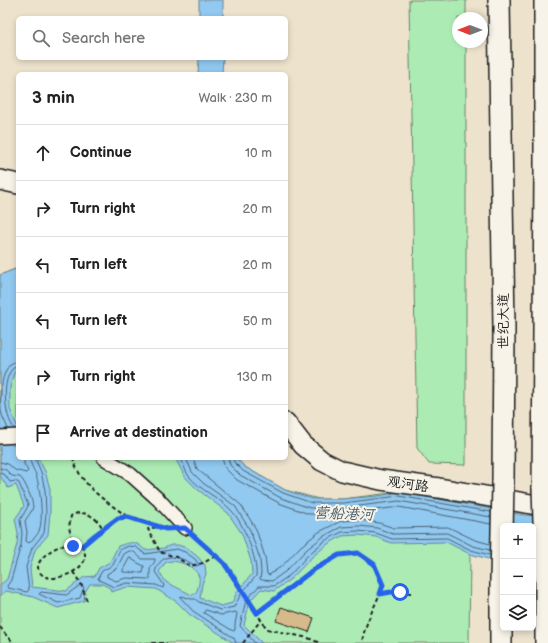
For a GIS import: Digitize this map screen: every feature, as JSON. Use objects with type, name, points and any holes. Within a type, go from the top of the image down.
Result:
[{"type":"main road","name":"世纪大道","points":[[499,0],[504,328],[501,643]]},
{"type":"main road","points":[[545,0],[546,643]]},
{"type":"street","points":[[0,180],[16,184]]},
{"type":"street","name":"观河路","points":[[288,426],[302,445],[322,461],[342,471],[381,480],[438,488],[545,498]]},
{"type":"street","points":[[0,437],[16,436]]},
{"type":"street","points":[[107,460],[130,474],[159,500],[185,528]]},
{"type":"path","points":[[74,460],[78,472],[85,482],[95,492],[128,517],[166,529],[185,528],[224,563],[267,629],[308,638],[320,643]]},
{"type":"path","points":[[73,546],[69,527],[71,516],[76,512],[86,513],[97,519],[103,529]]},
{"type":"path","points":[[82,546],[86,556],[83,564],[73,572],[68,575],[51,578],[41,573],[39,562],[43,556],[58,546],[82,546],[118,518],[128,517]]},
{"type":"path","points":[[156,526],[148,529],[160,552],[176,556],[190,566],[203,563],[216,556]]},
{"type":"path","points":[[257,613],[313,570],[339,555],[358,553],[374,564],[383,585],[363,632],[362,643]]},
{"type":"path","points":[[73,572],[82,584],[87,600]]},
{"type":"path","points":[[380,594],[391,592],[410,594]]},
{"type":"path","points":[[243,643],[261,620]]},
{"type":"path","points":[[0,627],[14,643]]},
{"type":"path","points":[[138,643],[167,643]]},
{"type":"green space","points":[[409,0],[466,0],[466,12],[452,12],[452,48],[466,48],[466,465],[429,464],[417,448]]},
{"type":"green space","points":[[16,269],[16,460],[238,460],[245,467],[285,490],[319,499],[342,499],[399,492],[462,503],[470,554],[469,643],[0,643],[0,275]]},
{"type":"water","points":[[199,0],[223,0],[223,16],[199,16]]},
{"type":"water","points":[[199,60],[223,60],[222,72],[198,72]]},
{"type":"water","name":"营船港河","points":[[16,269],[16,371],[14,373],[10,388],[10,409],[16,423],[16,460],[39,460],[45,471],[50,489],[48,535],[35,550],[30,568],[32,587],[66,591],[84,577],[95,576],[99,568],[110,562],[118,546],[135,543],[145,550],[178,545],[187,548],[205,565],[206,574],[202,584],[200,598],[221,606],[232,603],[237,592],[252,574],[251,561],[242,534],[228,513],[197,489],[185,477],[176,460],[238,460],[245,467],[285,490],[313,499],[342,499],[378,496],[399,492],[524,515],[548,517],[548,571],[536,569],[536,523],[500,523],[500,562],[470,554],[446,542],[391,543],[376,537],[358,535],[342,536],[328,544],[312,557],[292,578],[274,591],[261,589],[250,601],[244,625],[262,643],[234,643],[190,615],[177,602],[156,589],[127,587],[111,592],[110,588],[102,584],[90,584],[85,592],[84,601],[58,608],[33,597],[6,591],[0,596],[0,585],[7,579],[17,544],[18,533],[15,519],[24,506],[16,485],[8,488],[0,476],[0,275]],"holes":[[[170,561],[191,567],[199,577],[196,593],[192,595],[166,582],[159,572],[165,563]]]},
{"type":"building","points":[[281,607],[314,618],[309,632],[276,621]]},
{"type":"route","points":[[73,546],[82,546],[118,518],[128,517],[166,529],[185,528],[224,563],[257,613],[313,570],[339,555],[358,553],[374,564],[383,585],[380,594],[400,592]]}]
